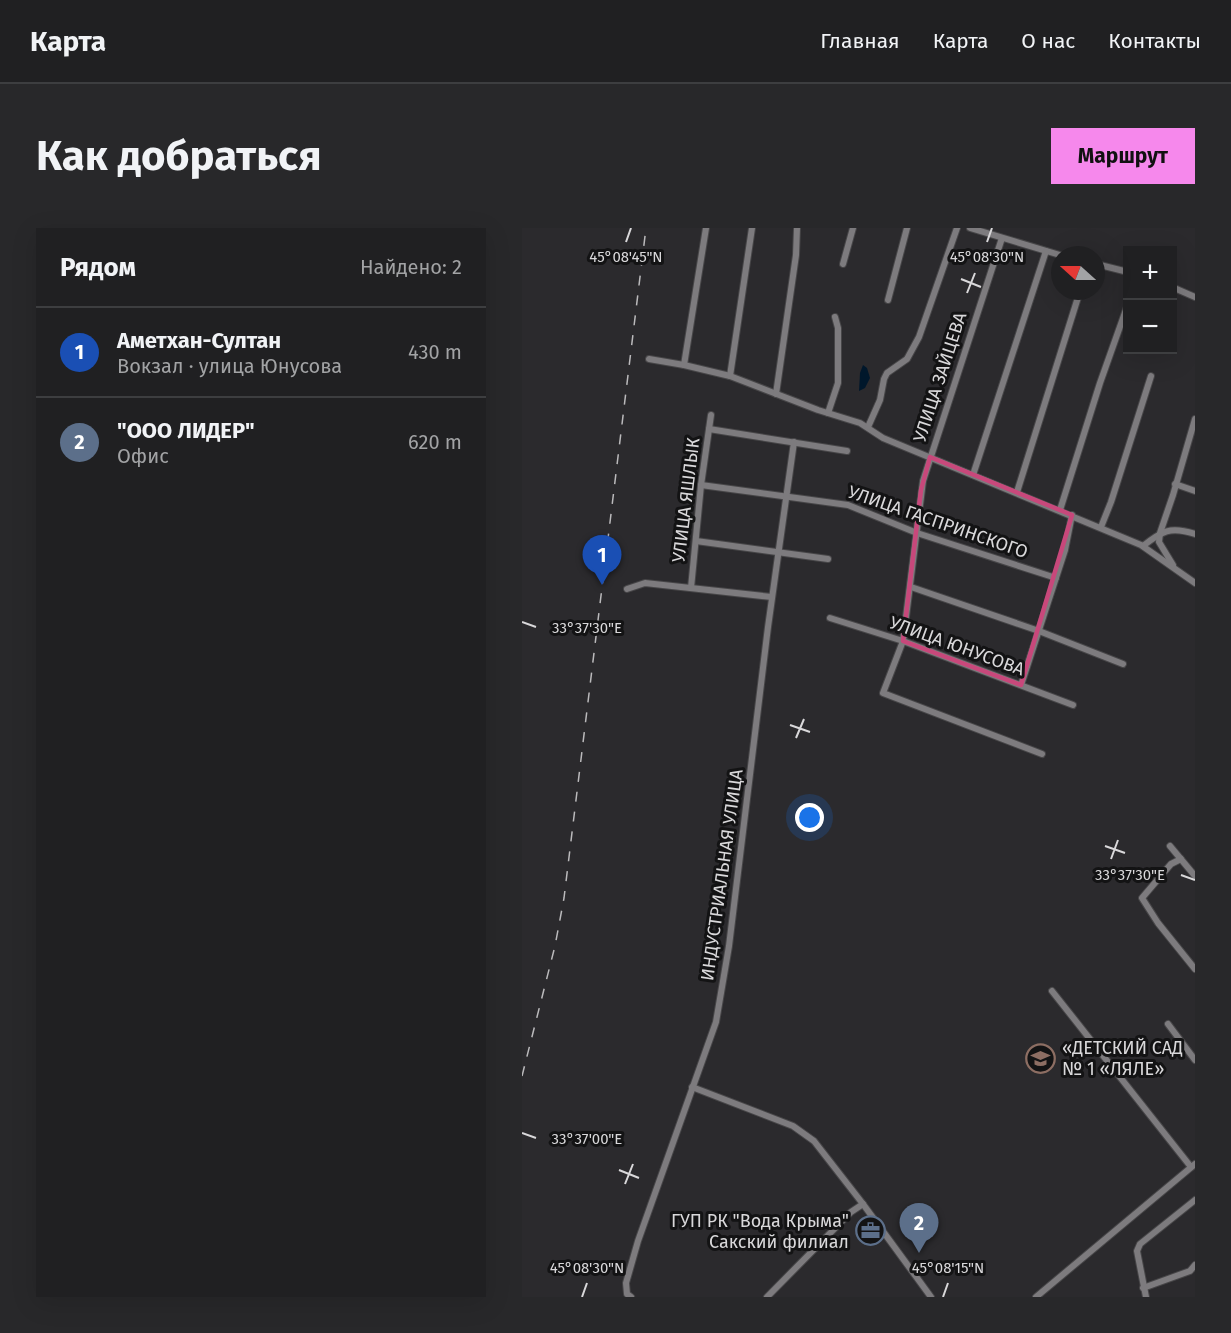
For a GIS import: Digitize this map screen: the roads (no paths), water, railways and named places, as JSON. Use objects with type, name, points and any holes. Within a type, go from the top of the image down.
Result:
[{"type":"street","points":[[684,365],[706,228]]},
{"type":"street","points":[[730,376],[752,228]]},
{"type":"street","points":[[776,394],[796,255],[797,228]]},
{"type":"street","points":[[843,264],[853,228]]},
{"type":"street","points":[[888,300],[907,228]]},
{"type":"street","points":[[868,427],[880,400],[887,373],[907,359],[919,338],[957,228]]},
{"type":"street","points":[[970,228],[1051,252]]},
{"type":"street","name":"УЛИЦА ЗАЙЦЕВА","points":[[1002,238],[921,490],[903,640],[883,693],[1042,754]]},
{"type":"street","points":[[973,475],[1046,251]]},
{"type":"street","points":[[1105,266],[1123,271]]},
{"type":"street","points":[[1177,289],[1195,297]]},
{"type":"street","points":[[1017,492],[1077,300]]},
{"type":"street","points":[[828,413],[838,383],[838,328],[835,317]]},
{"type":"street","points":[[1060,510],[1100,382],[1123,318]]},
{"type":"street","points":[[649,359],[730,376],[860,423],[884,438],[1143,546],[1195,583]]},
{"type":"street","points":[[1101,527],[1151,375]]},
{"type":"street","name":"УЛИЦА ЯШЛЫК","points":[[691,588],[701,485],[711,415]]},
{"type":"street","points":[[1175,568],[1160,542],[1160,533],[1195,419]]},
{"type":"street","points":[[709,429],[848,451]]},
{"type":"street","name":"ИНДУСТРИАЛЬНАЯ УЛИЦА","points":[[630,1297],[627,1294],[626,1283],[635,1252],[716,1022],[794,442]]},
{"type":"street","points":[[1187,446],[1195,448]]},
{"type":"street","points":[[1175,484],[1195,491]]},
{"type":"street","name":"УЛИЦА ГАСПРИНСКОГО","points":[[701,485],[848,505],[917,533],[1056,578]]},
{"type":"street","points":[[1021,685],[1069,536],[1072,515]]},
{"type":"street","points":[[1143,546],[1162,531],[1186,531],[1195,534]]},
{"type":"street","points":[[696,541],[828,559]]},
{"type":"street","points":[[627,589],[645,583],[772,597]]},
{"type":"street","points":[[910,587],[1039,631],[1123,664]]},
{"type":"street","name":"УЛИЦА ЮНУСОВА","points":[[830,618],[903,640],[1073,705]]},
{"type":"street","points":[[1170,846],[1195,876]]},
{"type":"street","points":[[1181,859],[1171,864],[1142,898],[1158,923],[1195,969]]},
{"type":"street","points":[[1036,1297],[1193,1165],[1052,991]]},
{"type":"street","points":[[1168,1024],[1195,1060]]},
{"type":"street","points":[[692,1088],[793,1126],[814,1141],[864,1203],[931,1297]]},
{"type":"street","points":[[1146,1297],[1137,1251],[1140,1244],[1195,1200]]},
{"type":"street","points":[[767,1297],[851,1212],[864,1203]]},
{"type":"street","points":[[1143,1288],[1190,1270],[1195,1265]]},
{"type":"water","points":[[863,365],[867,368],[870,378],[865,388],[859,391],[860,373]]},
{"type":"railway","points":[[522,1076],[555,946],[564,898],[646,228]]},
{"type":"place","name":"Аметхан-Султан","points":[[602,585]]},
{"type":"place","name":"«ДЕТСКИЙ САД № 1 «ЛЯЛЕ»","points":[[1041,1058]]},
{"type":"place","name":"ГУП РК \"Вода Крыма\" Сакский филиал","points":[[870,1231]]},
{"type":"place","name":"\"ООО ЛИДЕР\"","points":[[919,1253]]}]
